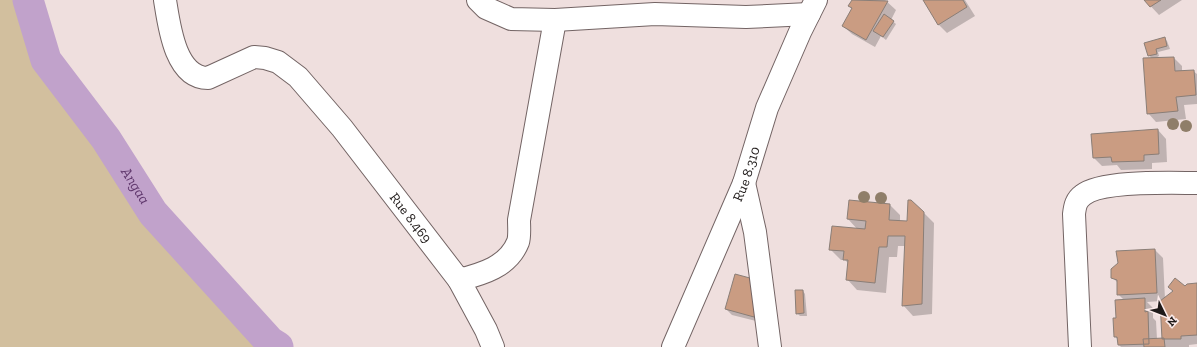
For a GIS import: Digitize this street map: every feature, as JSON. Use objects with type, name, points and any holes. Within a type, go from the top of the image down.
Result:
[{"type":"street","name":"Rue 8.469","points":[[165,0],[171,38],[181,59],[193,74],[200,78],[208,78],[254,57],[265,58],[278,62],[298,77],[342,128],[459,280],[486,330],[493,347]]},
{"type":"street","points":[[478,0],[486,8],[510,19],[555,20],[655,14],[746,17],[813,7]]},
{"type":"street","name":"Rue 8.310","points":[[673,347],[744,183],[767,108],[813,7]]},
{"type":"street","points":[[459,280],[490,271],[507,259],[518,242],[520,220],[555,20]]},
{"type":"street","points":[[744,183],[755,232],[770,347]]},
{"type":"street","points":[[1080,347],[1074,214],[1076,202],[1083,195],[1092,190],[1124,184],[1197,183]]},
{"type":"shaded area","points":[[0,0],[28,0],[46,60],[106,139],[153,213],[270,342],[278,347],[0,347]]},
{"type":"building","points":[[852,0],[888,1],[866,40],[842,26],[852,8],[848,6]]},
{"type":"building","points":[[923,0],[963,0],[967,7],[938,25]]},
{"type":"building","points":[[1144,0],[1161,0],[1150,7]]},
{"type":"building","points":[[884,14],[894,21],[883,37],[873,31]]},
{"type":"building","points":[[1165,37],[1167,46],[1156,49],[1157,54],[1148,56],[1144,43]]},
{"type":"building","points":[[1174,57],[1175,71],[1194,70],[1196,95],[1176,97],[1178,111],[1147,114],[1143,58]]},
{"type":"building","points":[[1158,129],[1159,154],[1144,155],[1144,161],[1112,162],[1111,157],[1093,158],[1091,134]]},
{"type":"building","points":[[849,200],[890,204],[889,220],[907,221],[908,200],[911,200],[924,212],[922,304],[902,306],[905,236],[888,236],[887,247],[879,247],[875,283],[846,280],[848,260],[843,260],[844,251],[829,250],[832,226],[865,229],[866,221],[847,219]]},
{"type":"building","points":[[1155,249],[1157,293],[1117,295],[1117,280],[1111,278],[1111,269],[1118,263],[1116,251]]},
{"type":"building","points":[[735,274],[761,281],[759,299],[754,317],[725,309]]},
{"type":"building","points":[[1175,278],[1185,286],[1187,284],[1197,283],[1197,335],[1181,336],[1181,339],[1162,339],[1160,301],[1173,291],[1168,287]]},
{"type":"building","points":[[795,290],[803,290],[804,313],[796,314]]},
{"type":"building","points":[[1145,298],[1145,312],[1148,311],[1149,344],[1118,345],[1117,337],[1114,337],[1113,318],[1116,318],[1115,300]]},
{"type":"building","points":[[1164,338],[1165,347],[1144,347],[1143,339]]},
{"type":"waterway","name":"Angaa","points":[[28,0],[46,60],[106,139],[153,213],[270,342],[278,347]]}]
